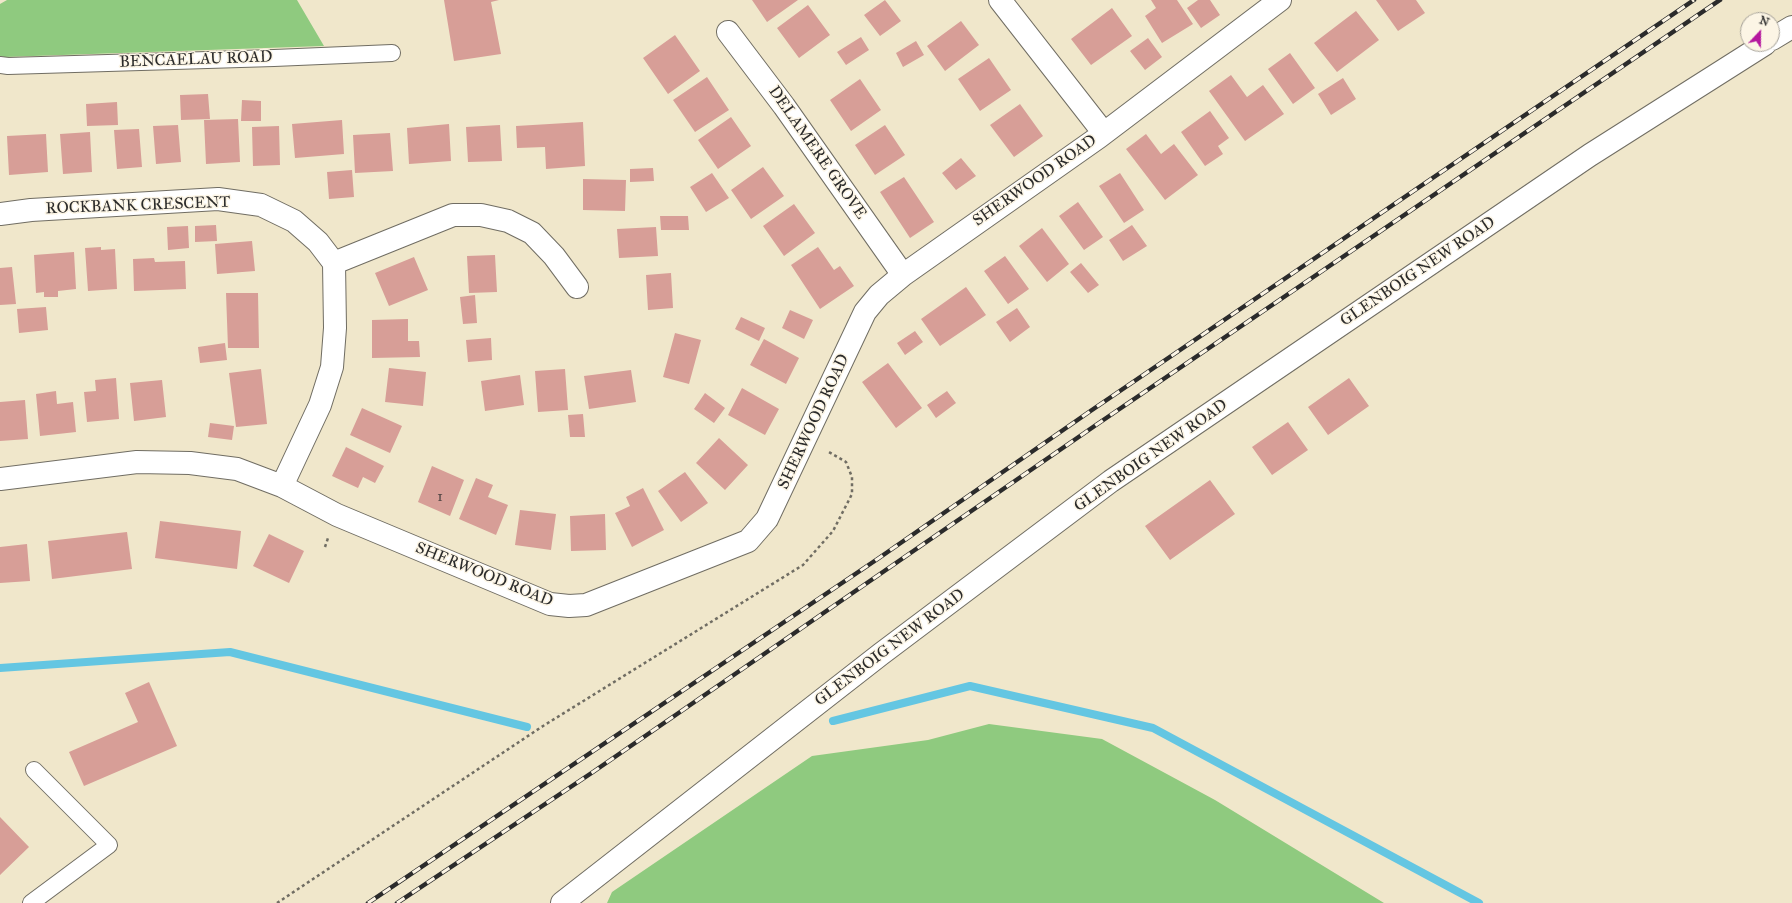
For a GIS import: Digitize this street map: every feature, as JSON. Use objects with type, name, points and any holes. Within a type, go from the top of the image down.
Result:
[{"type":"street","points":[[1000,0],[1103,132]]},
{"type":"street","name":"SHERWOOD ROAD","points":[[282,486],[337,515],[550,604],[569,606],[586,605],[748,541],[767,519],[865,312],[880,295],[903,275],[1103,132],[1280,0]]},
{"type":"street","points":[[1780,34],[1792,27]]},
{"type":"street","name":"DELAMERE GROVE","points":[[728,32],[784,106],[903,275]]},
{"type":"street","name":"GLENBOIG NEW ROAD","points":[[562,903],[880,654],[1111,481],[1583,160],[1752,52]]},
{"type":"street","name":"ROCKBANK CRESCENT","points":[[0,214],[31,210],[218,199],[261,205],[294,221],[318,242],[334,263]]},
{"type":"street","points":[[0,480],[137,462],[190,463],[237,469],[282,486],[320,405],[332,367],[335,328],[334,263],[452,215],[481,215],[508,221],[532,233],[554,256],[577,287]]},
{"type":"lane","name":"BENCAELAU ROAD","points":[[0,65],[250,59],[392,53]]},
{"type":"lane","points":[[31,903],[109,845],[34,770]]},
{"type":"path","points":[[277,903],[543,726],[803,565],[833,531],[852,494],[852,477],[846,462],[834,454],[804,442]]},
{"type":"green space","points":[[7,0],[297,0],[324,46],[4,57],[0,56],[0,4]]},
{"type":"green space","points":[[989,724],[1102,739],[1215,800],[1384,903],[607,903],[612,892],[812,756],[928,740]]},
{"type":"building","points":[[444,0],[499,0],[491,2],[501,54],[454,61]]},
{"type":"building","points":[[752,0],[798,0],[767,22]]},
{"type":"building","points":[[885,0],[901,21],[880,36],[864,15]]},
{"type":"building","points":[[1151,0],[1177,0],[1193,24],[1162,43],[1145,16],[1156,8]]},
{"type":"building","points":[[1198,0],[1210,0],[1220,15],[1201,28],[1187,8]]},
{"type":"building","points":[[1376,0],[1416,0],[1425,13],[1398,31]]},
{"type":"building","points":[[808,5],[830,35],[799,58],[777,28]]},
{"type":"building","points":[[1112,8],[1132,36],[1091,65],[1071,39]]},
{"type":"building","points":[[1356,11],[1379,40],[1337,72],[1314,43]]},
{"type":"building","points":[[961,21],[979,45],[945,71],[927,46]]},
{"type":"building","points":[[675,35],[700,71],[668,94],[643,58]]},
{"type":"building","points":[[861,37],[869,50],[846,65],[837,52]]},
{"type":"building","points":[[1148,38],[1162,57],[1145,70],[1130,51]]},
{"type":"building","points":[[916,41],[924,55],[903,67],[896,53]]},
{"type":"building","points":[[1290,53],[1315,88],[1293,104],[1268,69]]},
{"type":"building","points":[[989,58],[1011,90],[980,111],[958,79]]},
{"type":"building","points":[[1231,75],[1247,97],[1263,85],[1284,114],[1245,141],[1209,91]]},
{"type":"building","points":[[707,77],[729,110],[695,132],[673,100]]},
{"type":"building","points":[[1343,78],[1356,99],[1331,115],[1318,94]]},
{"type":"building","points":[[860,79],[881,110],[851,131],[830,100]]},
{"type":"building","points":[[208,94],[210,119],[181,120],[180,95]]},
{"type":"building","points":[[242,100],[261,101],[261,121],[241,121]]},
{"type":"building","points":[[117,102],[118,125],[87,126],[86,104]]},
{"type":"building","points":[[1020,104],[1043,136],[1014,157],[990,125]]},
{"type":"building","points":[[1210,111],[1229,138],[1218,146],[1223,154],[1205,166],[1181,132]]},
{"type":"building","points":[[731,117],[751,146],[718,169],[698,140]]},
{"type":"building","points":[[238,119],[240,162],[206,164],[204,120]]},
{"type":"building","points":[[342,120],[344,154],[295,158],[292,124]]},
{"type":"building","points":[[583,122],[585,166],[546,169],[545,147],[517,148],[516,126]]},
{"type":"building","points":[[449,124],[451,161],[409,164],[407,128]]},
{"type":"building","points":[[178,125],[181,162],[156,164],[153,126]]},
{"type":"building","points":[[500,125],[502,161],[468,162],[466,127]]},
{"type":"building","points":[[885,125],[905,155],[875,175],[855,145]]},
{"type":"building","points":[[279,126],[280,165],[253,166],[252,127]]},
{"type":"building","points":[[139,129],[142,167],[117,169],[114,130]]},
{"type":"building","points":[[90,132],[92,172],[63,174],[60,134]]},
{"type":"building","points":[[390,133],[393,171],[355,173],[353,135]]},
{"type":"building","points":[[46,134],[48,172],[9,175],[7,136]]},
{"type":"building","points":[[1146,134],[1161,154],[1174,144],[1198,175],[1165,200],[1126,149]]},
{"type":"building","points":[[961,158],[976,176],[956,190],[942,173]]},
{"type":"building","points":[[763,167],[784,196],[751,219],[731,190]]},
{"type":"building","points":[[653,168],[654,181],[630,182],[630,169]]},
{"type":"building","points":[[352,170],[354,197],[329,199],[327,172]]},
{"type":"building","points":[[712,173],[729,198],[706,212],[690,187]]},
{"type":"building","points":[[1120,173],[1144,210],[1124,223],[1099,186]]},
{"type":"building","points":[[904,177],[934,222],[910,238],[880,192]]},
{"type":"building","points":[[583,179],[626,180],[625,211],[583,210]]},
{"type":"building","points":[[1078,202],[1103,237],[1084,250],[1059,216]]},
{"type":"building","points":[[794,204],[815,233],[784,256],[763,226]]},
{"type":"building","points":[[660,216],[688,216],[689,230],[661,230]]},
{"type":"building","points":[[216,225],[217,241],[195,242],[195,226]]},
{"type":"building","points":[[1132,225],[1147,246],[1123,261],[1109,240]]},
{"type":"building","points":[[188,226],[189,248],[168,250],[167,227]]},
{"type":"building","points":[[656,227],[658,256],[619,258],[617,229]]},
{"type":"building","points":[[1042,228],[1069,264],[1047,282],[1019,246]]},
{"type":"building","points":[[252,241],[255,271],[217,274],[215,244]]},
{"type":"building","points":[[101,247],[101,250],[115,249],[117,289],[88,291],[85,248]]},
{"type":"building","points":[[818,247],[834,270],[840,266],[854,286],[820,309],[791,265]]},
{"type":"building","points":[[74,252],[76,289],[58,291],[58,297],[44,297],[44,292],[36,293],[34,255]]},
{"type":"building","points":[[495,255],[497,292],[469,293],[467,256]]},
{"type":"building","points":[[1005,256],[1029,289],[1008,304],[984,271]]},
{"type":"building","points":[[414,257],[428,290],[389,306],[375,273]]},
{"type":"building","points":[[154,258],[155,262],[185,261],[186,289],[134,291],[133,259]]},
{"type":"building","points":[[1081,263],[1099,285],[1088,293],[1070,272]]},
{"type":"building","points":[[12,267],[16,304],[0,305],[0,268]]},
{"type":"building","points":[[671,273],[673,308],[648,310],[646,275]]},
{"type":"building","points":[[966,287],[986,315],[940,346],[921,319]]},
{"type":"building","points":[[226,293],[258,293],[259,348],[228,348]]},
{"type":"building","points":[[475,295],[477,323],[463,324],[460,297]]},
{"type":"building","points":[[46,307],[48,330],[19,333],[17,309]]},
{"type":"building","points":[[1017,308],[1030,327],[1010,342],[996,322]]},
{"type":"building","points":[[790,310],[813,320],[804,339],[782,328]]},
{"type":"building","points":[[741,317],[765,328],[759,341],[735,329]]},
{"type":"building","points":[[408,319],[408,341],[419,341],[420,357],[372,358],[372,320]]},
{"type":"building","points":[[915,331],[923,342],[905,355],[897,343]]},
{"type":"building","points":[[675,333],[701,340],[689,384],[663,377]]},
{"type":"building","points":[[491,338],[492,360],[468,362],[466,340]]},
{"type":"building","points":[[764,339],[799,358],[786,384],[750,365]]},
{"type":"building","points":[[225,343],[227,360],[200,363],[198,347]]},
{"type":"building","points":[[888,363],[922,408],[896,428],[862,382]]},
{"type":"building","points":[[389,368],[426,372],[423,406],[385,402]]},
{"type":"building","points":[[261,369],[267,424],[236,427],[229,373]]},
{"type":"building","points":[[565,369],[568,410],[538,412],[535,371]]},
{"type":"building","points":[[631,370],[636,402],[589,409],[584,376]]},
{"type":"building","points":[[520,375],[524,405],[485,411],[481,381]]},
{"type":"building","points":[[116,378],[119,419],[87,422],[84,392],[96,391],[95,380]]},
{"type":"building","points":[[1349,378],[1369,406],[1328,435],[1308,407]]},
{"type":"building","points":[[162,380],[166,417],[134,421],[130,383]]},
{"type":"building","points":[[742,388],[779,409],[765,435],[728,415]]},
{"type":"building","points":[[56,391],[57,404],[73,402],[76,432],[40,436],[36,394]]},
{"type":"building","points":[[947,391],[956,403],[936,418],[927,405]]},
{"type":"building","points":[[705,393],[725,408],[714,423],[694,409]]},
{"type":"building","points":[[25,400],[28,439],[0,441],[0,402]]},
{"type":"building","points":[[362,408],[402,426],[390,453],[350,435]]},
{"type":"building","points":[[583,414],[585,437],[570,437],[568,415]]},
{"type":"building","points":[[1288,422],[1308,450],[1272,475],[1252,447]]},
{"type":"building","points":[[210,423],[234,426],[232,440],[208,437]]},
{"type":"building","points":[[719,438],[748,465],[725,490],[696,463]]},
{"type":"building","points":[[346,447],[384,466],[375,483],[363,477],[358,488],[332,476]]},
{"type":"building","points":[[432,466],[464,480],[450,516],[418,502]]},
{"type":"building","points":[[685,472],[708,503],[681,522],[658,491]]},
{"type":"building","points":[[476,478],[493,485],[488,497],[508,505],[496,535],[459,519]]},
{"type":"building","points":[[1210,480],[1235,514],[1170,560],[1145,526]]},
{"type":"building","points":[[643,488],[664,530],[632,547],[615,513],[630,506],[626,497]]},
{"type":"building","points":[[520,510],[556,514],[551,550],[515,545]]},
{"type":"building","points":[[605,514],[606,550],[571,551],[570,516]]},
{"type":"building","points":[[160,521],[241,531],[237,569],[155,558]]},
{"type":"building","points":[[127,532],[132,569],[52,579],[48,541]]},
{"type":"building","points":[[269,534],[304,551],[289,583],[253,566]]},
{"type":"building","points":[[27,544],[30,581],[0,583],[0,547]]},
{"type":"building","points":[[149,682],[177,746],[84,786],[69,752],[138,722],[125,693]]},
{"type":"building","points":[[0,817],[29,847],[0,875]]},
{"type":"waterway","points":[[0,668],[230,652],[527,727]]},
{"type":"waterway","points":[[833,721],[970,686],[1153,728],[1479,903]]},
{"type":"railway","points":[[368,903],[879,558],[1089,412],[1694,0]]},
{"type":"railway","points":[[397,903],[593,772],[1096,425],[1720,0]]}]
